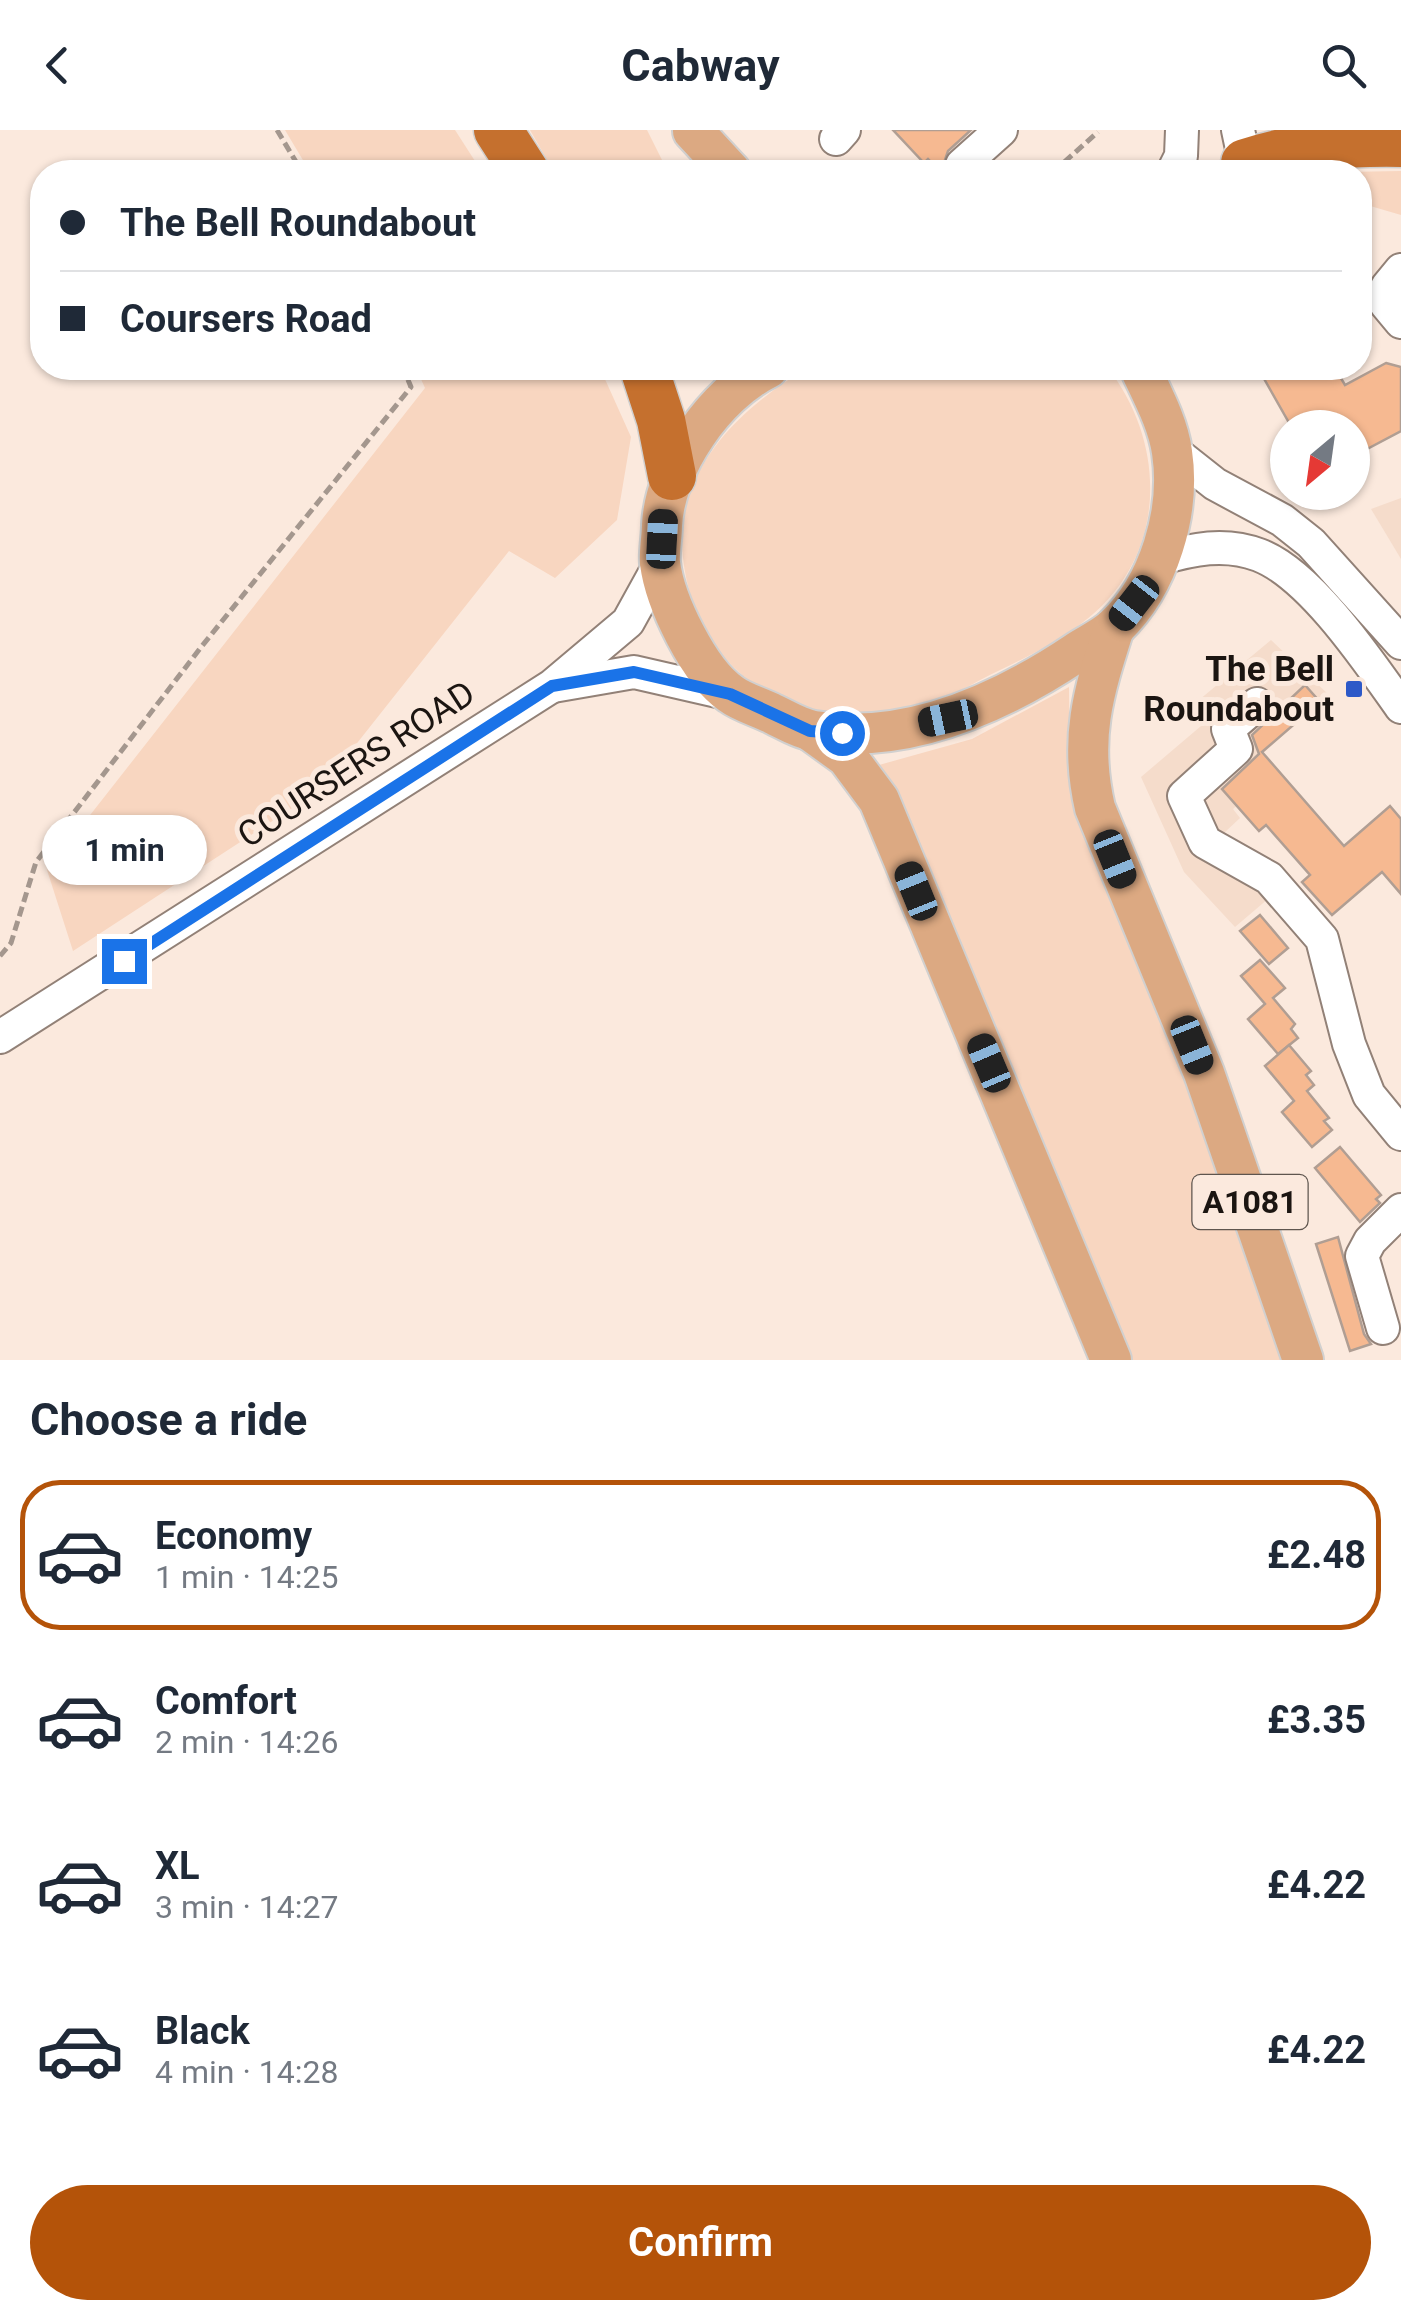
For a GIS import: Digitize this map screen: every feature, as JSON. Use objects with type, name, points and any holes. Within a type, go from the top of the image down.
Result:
[{"type":"highway","points":[[498,130],[517,160]]},
{"type":"highway","points":[[1238,155],[1341,142],[1401,144]]},
{"type":"highway","points":[[648,380],[672,476]]},
{"type":"main road","points":[[693,131],[710,160]]},
{"type":"main road","points":[[693,131],[720,160]]},
{"type":"main road","points":[[751,380],[698,434],[672,476],[663,514],[660,564],[672,604],[694,652],[730,694],[810,731],[847,757],[879,800],[1111,1360]]},
{"type":"main road","points":[[810,731],[874,734],[948,718],[1040,677],[1114,628],[1159,559],[1170,513],[1172,450],[1145,380]]},
{"type":"main road","name":"A1081","points":[[1114,628],[1090,703],[1087,760],[1094,808],[1204,1073],[1303,1360]]},
{"type":"street","points":[[967,160],[1001,130]]},
{"type":"street","points":[[1179,160],[1182,130]]},
{"type":"street","points":[[1401,270],[1387,287],[1386,304],[1401,322]]},
{"type":"street","points":[[1172,450],[1216,484],[1282,520],[1312,543],[1401,643]]},
{"type":"street","points":[[1159,559],[1186,551],[1231,548],[1278,564],[1332,619],[1401,708]]},
{"type":"street","name":"COURSERS ROAD","points":[[0,1037],[552,686],[628,622],[660,564]]},
{"type":"street","name":"COURSERS ROAD","points":[[552,686],[634,672],[730,694]]},
{"type":"street","points":[[1257,704],[1228,729],[1236,749],[1184,796],[1205,842],[1269,878],[1322,939],[1349,1044],[1369,1095],[1401,1134]]},
{"type":"street","points":[[1383,1328],[1362,1256],[1370,1241],[1401,1210]]},
{"type":"path","points":[[277,130],[295,160]]},
{"type":"path","points":[[1066,160],[1098,132]]},
{"type":"path","points":[[0,956],[12,943],[36,862],[202,646],[411,387],[408,380]]},
{"type":"shaded area","points":[[285,130],[455,130],[474,160],[303,160]]},
{"type":"shaded area","points":[[530,130],[647,130],[662,160],[547,160]]},
{"type":"shaded area","points":[[1401,171],[1401,215],[1372,207],[1372,172]]},
{"type":"shaded area","points":[[421,380],[605,380],[631,437],[617,520],[555,578],[509,551],[320,790],[73,951],[47,870],[425,388]]},
{"type":"shaded area","points":[[789,380],[1116,380],[1142,432],[1149,467],[1150,502],[1144,535],[1130,568],[1110,597],[1062,637],[924,706],[859,717],[821,713],[786,702],[755,685],[728,661],[707,632],[691,597],[683,558],[683,526],[700,470],[735,423]]},
{"type":"shaded area","points":[[1401,498],[1401,559],[1371,509]]},
{"type":"shaded area","points":[[1271,640],[1329,695],[1261,755],[1275,772],[1233,809],[1240,818],[1224,833],[1249,861],[1289,881],[1235,927],[1184,872],[1141,777],[1201,726],[1187,710]]},
{"type":"shaded area","points":[[1069,687],[1070,795],[1224,1180],[1284,1360],[1128,1360],[945,907],[879,765],[972,739]]},
{"type":"building","points":[[893,130],[971,130],[948,151],[945,160],[921,160]]},
{"type":"building","points":[[1386,363],[1401,367],[1401,431],[1370,447],[1370,410],[1282,410],[1265,380],[1342,380],[1345,385],[1354,380],[1372,380],[1372,371]]},
{"type":"building","points":[[1305,685],[1320,702],[1262,752],[1344,846],[1390,806],[1401,819],[1401,894],[1382,872],[1332,915],[1302,882],[1310,875],[1266,825],[1259,831],[1222,789],[1259,754],[1252,735]]},
{"type":"building","points":[[1260,915],[1288,948],[1269,964],[1240,931]]},
{"type":"building","points":[[1260,960],[1285,988],[1273,998],[1295,1024],[1291,1029],[1298,1038],[1278,1054],[1248,1019],[1265,1004],[1241,976]]},
{"type":"building","points":[[1289,1045],[1311,1071],[1306,1075],[1314,1085],[1307,1091],[1329,1118],[1324,1121],[1332,1130],[1312,1147],[1282,1112],[1294,1101],[1265,1066]]},
{"type":"building","points":[[1340,1147],[1381,1195],[1376,1199],[1380,1203],[1360,1222],[1315,1168]]},
{"type":"building","points":[[1338,1237],[1364,1334],[1371,1344],[1350,1351],[1316,1244]]},
{"type":"place","name":"The Bell Roundabout","points":[[1354,689]]},
{"type":"route","points":[[124,961],[552,686],[634,672],[730,694],[810,731],[842,733]]}]
